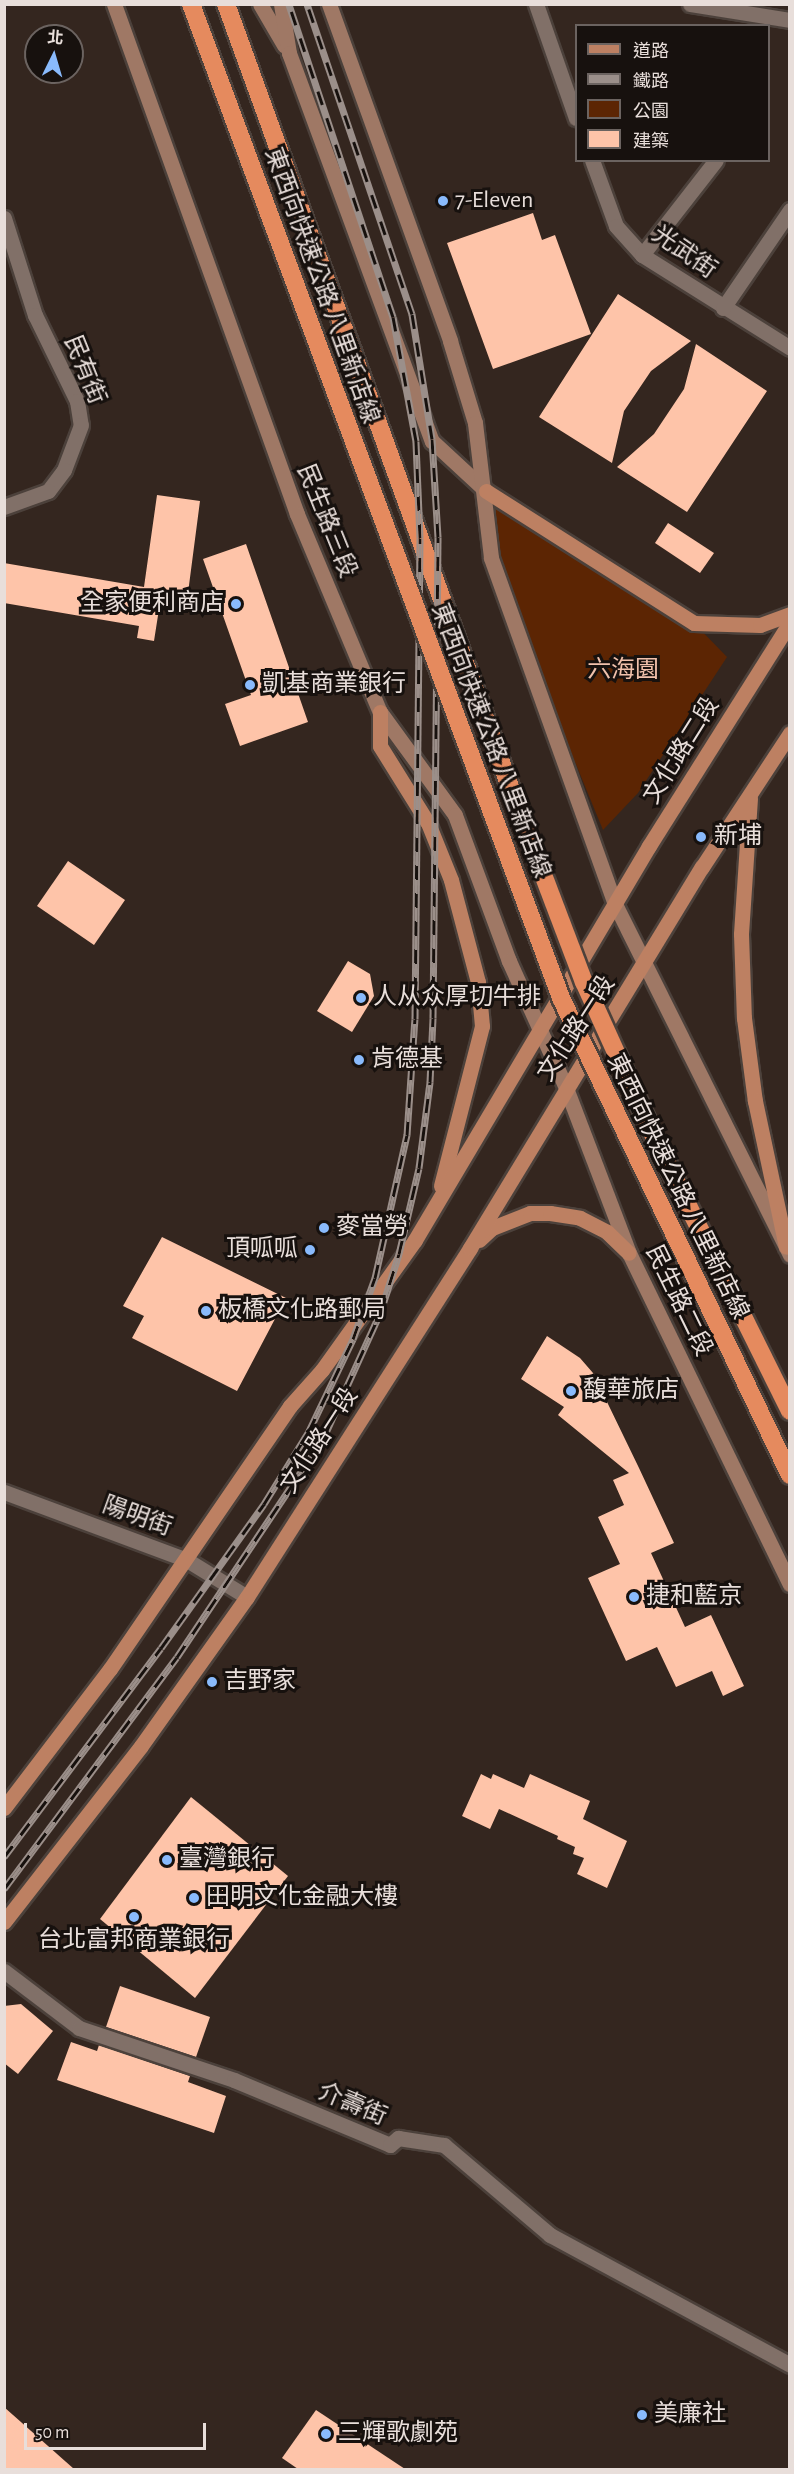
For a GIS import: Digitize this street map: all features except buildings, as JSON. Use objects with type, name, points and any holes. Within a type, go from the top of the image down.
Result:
[{"type":"highway","name":"東西向快速公路 八里新店線","points":[[191,4],[561,998],[789,1475]]},
{"type":"highway","name":"東西向快速公路 八里新店線","points":[[226,4],[401,491],[584,982],[657,1143],[789,1411]]},
{"type":"main road","name":"民生路三段","points":[[114,4],[297,514],[380,712],[455,815],[540,1032]]},
{"type":"main road","points":[[260,4],[289,53],[432,441],[486,491],[693,623],[760,625],[789,614]]},
{"type":"main road","points":[[281,4],[289,53]]},
{"type":"main road","points":[[329,4],[450,341],[475,423],[486,491],[491,558],[615,904],[788,1251]]},
{"type":"main road","name":"文化路二段","points":[[615,904],[789,622]]},
{"type":"main road","points":[[380,712],[380,746],[428,823],[450,880],[478,982],[482,1026],[437,1200]]},
{"type":"main road","points":[[645,965],[702,867],[789,733]]},
{"type":"main road","points":[[750,795],[741,934],[744,1018],[755,1101],[788,1251]]},
{"type":"main road","name":"文化路一段","points":[[4,1808],[187,1560],[290,1406],[322,1370],[415,1240],[615,904]]},
{"type":"main road","name":"文化路一段","points":[[4,1922],[141,1746],[247,1597],[470,1248],[566,1088],[645,965]]},
{"type":"main road","name":"民生路二段","points":[[540,1032],[566,1088],[629,1253],[789,1584]]},
{"type":"main road","points":[[470,1248],[492,1228],[530,1213],[550,1213],[580,1218],[598,1227],[629,1253]]},
{"type":"street","points":[[536,4],[575,114]]},
{"type":"street","points":[[690,4],[789,20]]},
{"type":"street","name":"光武街","points":[[593,162],[616,226],[642,255],[789,348]]},
{"type":"street","points":[[642,255],[714,162]]},
{"type":"street","points":[[723,308],[789,210]]},
{"type":"street","name":"民有街","points":[[4,218],[35,315],[77,401],[81,425],[64,470],[48,491],[4,507]]},
{"type":"street","name":"陽明街","points":[[4,1492],[187,1560],[247,1597]]},
{"type":"street","name":"介壽街","points":[[4,1971],[79,2028],[234,2080],[390,2145],[398,2138],[444,2145],[550,2235],[789,2366]]},
{"type":"green space","name":"六海園","points":[[486,491],[694,623],[727,657],[638,793],[603,830],[491,558]]},
{"type":"railway","points":[[4,1857],[161,1648],[264,1504],[309,1431],[353,1339],[375,1278],[407,1135],[415,1019],[420,538],[416,441],[393,317],[289,4]]},
{"type":"railway","points":[[4,1889],[177,1657],[323,1439],[381,1311],[399,1254],[419,1168],[430,1082],[433,1018],[438,537],[432,439],[412,314],[307,4]]},
{"type":"place","name":"7-Eleven","points":[[443,201]]},
{"type":"place","name":"全家便利商店","points":[[236,604]]},
{"type":"place","name":"凱基商業銀行","points":[[250,685]]},
{"type":"place","name":"新埔","points":[[701,837]]},
{"type":"place","name":"人从众厚切牛排","points":[[361,998]]},
{"type":"place","name":"肯德基","points":[[359,1060]]},
{"type":"place","name":"麥當勞","points":[[324,1228]]},
{"type":"place","name":"頂呱呱","points":[[310,1250]]},
{"type":"place","name":"板橋文化路郵局","points":[[206,1311]]},
{"type":"place","name":"馥華旅店","points":[[571,1391]]},
{"type":"place","name":"捷和藍京","points":[[634,1597]]},
{"type":"place","name":"吉野家","points":[[212,1682]]},
{"type":"place","name":"臺灣銀行","points":[[167,1860]]},
{"type":"place","name":"田明文化金融大樓","points":[[194,1898]]},
{"type":"place","name":"台北富邦商業銀行","points":[[134,1917]]},
{"type":"place","name":"美廉社","points":[[642,2415]]},
{"type":"place","name":"三輝歌劇苑","points":[[326,2434]]}]
